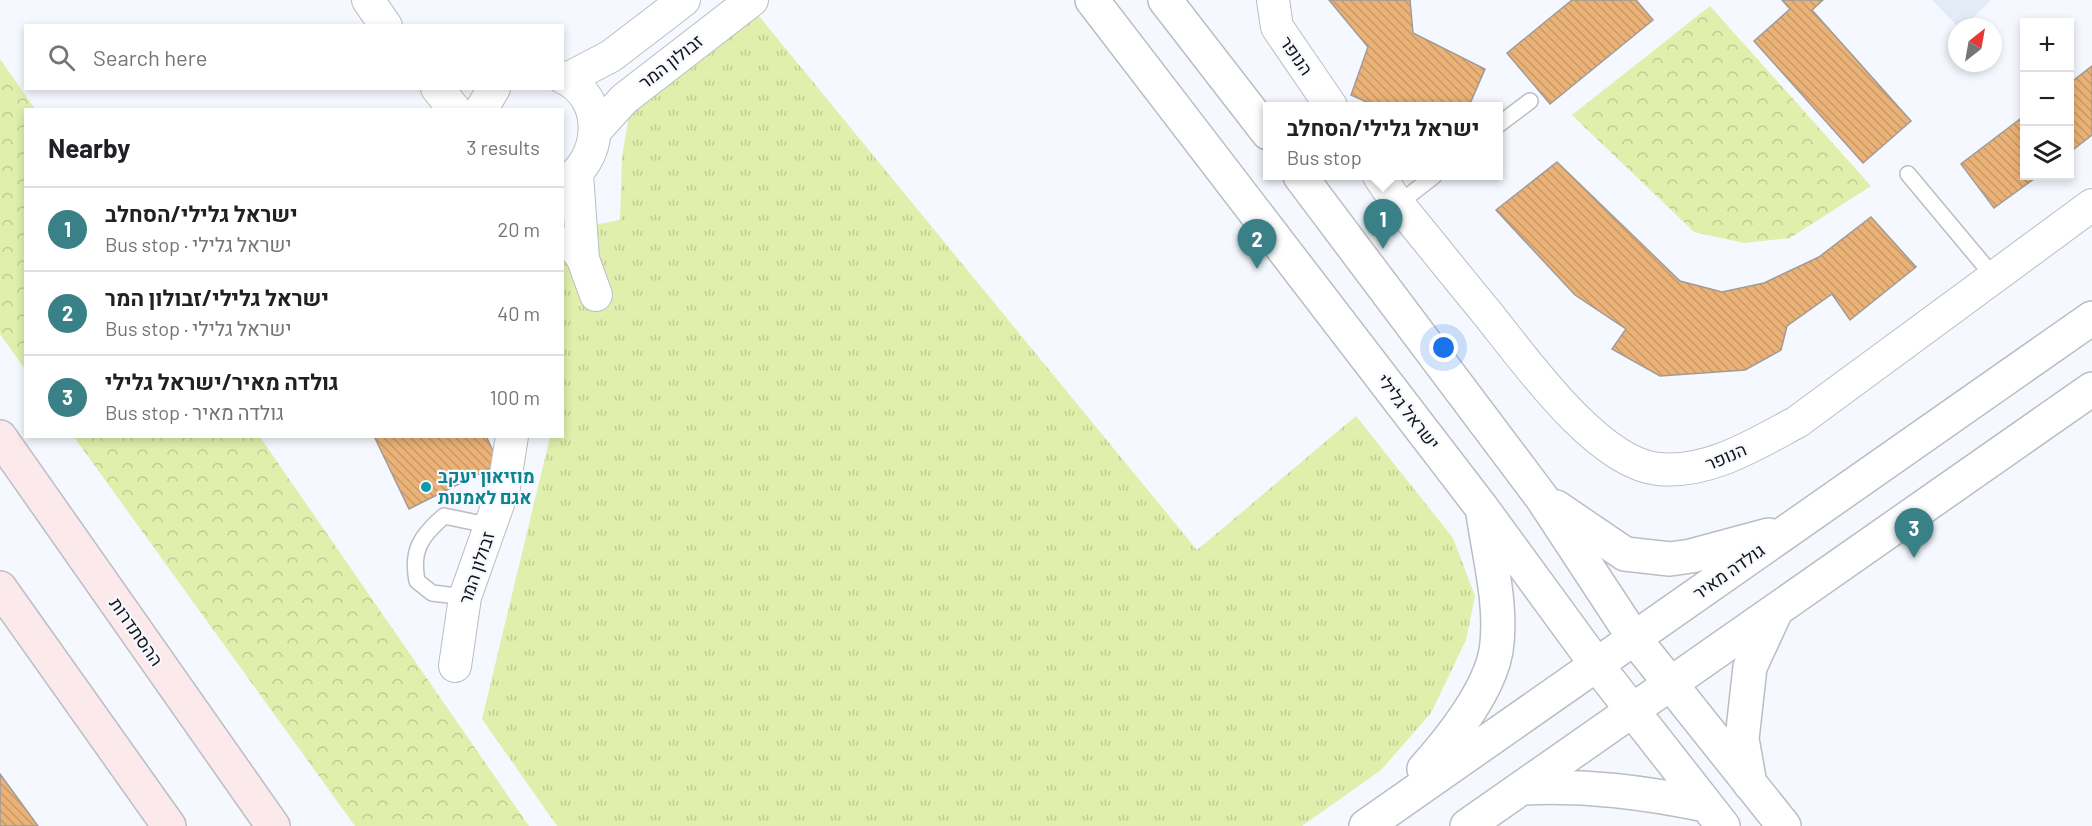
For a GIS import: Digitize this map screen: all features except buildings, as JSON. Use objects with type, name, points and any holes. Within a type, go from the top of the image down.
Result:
[{"type":"main road","name":"ההסתדרות","points":[[0,437],[273,826]]},
{"type":"main road","points":[[0,588],[169,826]]},
{"type":"street","points":[[368,0],[385,24]]},
{"type":"street","points":[[596,295],[583,259],[570,178],[587,161],[596,130],[592,110],[582,92],[565,78],[611,56],[684,0]]},
{"type":"street","name":"זבולון המר","points":[[596,130],[624,99],[752,0]]},
{"type":"street","name":"ישראל גלילי","points":[[1092,0],[1482,508],[1596,664],[1714,815]]},
{"type":"street","points":[[1165,0],[1263,127]]},
{"type":"street","name":"הנופר","points":[[1274,0],[1277,27],[1328,102]]},
{"type":"street","points":[[439,90],[453,108]]},
{"type":"street","points":[[482,108],[493,90]]},
{"type":"street","points":[[1303,180],[1542,498],[1634,638],[1784,826]]},
{"type":"street","name":"הנופר","points":[[1382,180],[1398,204],[1562,406],[1634,464],[1658,469],[1699,469],[1750,447],[1797,422],[2092,205]]},
{"type":"street","points":[[564,233],[583,259]]},
{"type":"street","name":"גולדה מאיר","points":[[1376,819],[2092,318]]},
{"type":"street","points":[[1476,822],[1632,710],[2092,389]]},
{"type":"street","name":"זבולון המר","points":[[455,666],[465,597],[504,487],[512,438]]},
{"type":"street","points":[[1542,498],[1625,554],[1670,559],[1691,556],[1791,528]]},
{"type":"street","points":[[1376,819],[1456,733],[1484,681],[1496,652],[1497,609],[1482,508]]},
{"type":"street","points":[[1750,786],[1742,739],[1750,666],[1776,610]]},
{"type":"street","points":[[1522,788],[1576,786],[1636,791],[1714,815]]},
{"type":"lane","points":[[1503,121],[1530,101]]},
{"type":"lane","points":[[1908,174],[1994,277]]},
{"type":"lane","points":[[1398,204],[1429,180]]},
{"type":"lane","points":[[465,597],[432,593],[417,581],[413,561],[425,532],[444,516],[492,526]]},
{"type":"shaded area","points":[[1932,0],[1991,0],[1972,18],[1949,18]]},
{"type":"green space","points":[[1710,6],[1871,186],[1790,238],[1744,243],[1694,232],[1572,115]]},
{"type":"green space","points":[[758,15],[1197,550],[1356,416],[1453,538],[1475,596],[1466,640],[1431,713],[1381,770],[1302,826],[557,826],[482,719],[550,438],[564,438],[564,231],[620,220],[622,156],[630,110]]},
{"type":"green space","points":[[0,59],[34,108],[24,108],[24,368],[0,334]]},
{"type":"green space","points":[[75,438],[261,438],[529,826],[355,826]]},
{"type":"place","name":"ישראל גלילי/הסחלב","points":[[1383,249]]},
{"type":"place","name":"ישראל גלילי/זבולון המר","points":[[1257,269]]},
{"type":"place","name":"מוזיאון יעקב אגם לאמנות","points":[[426,487]]},
{"type":"place","name":"גולדה מאיר/ישראל גלילי","points":[[1914,558]]}]
